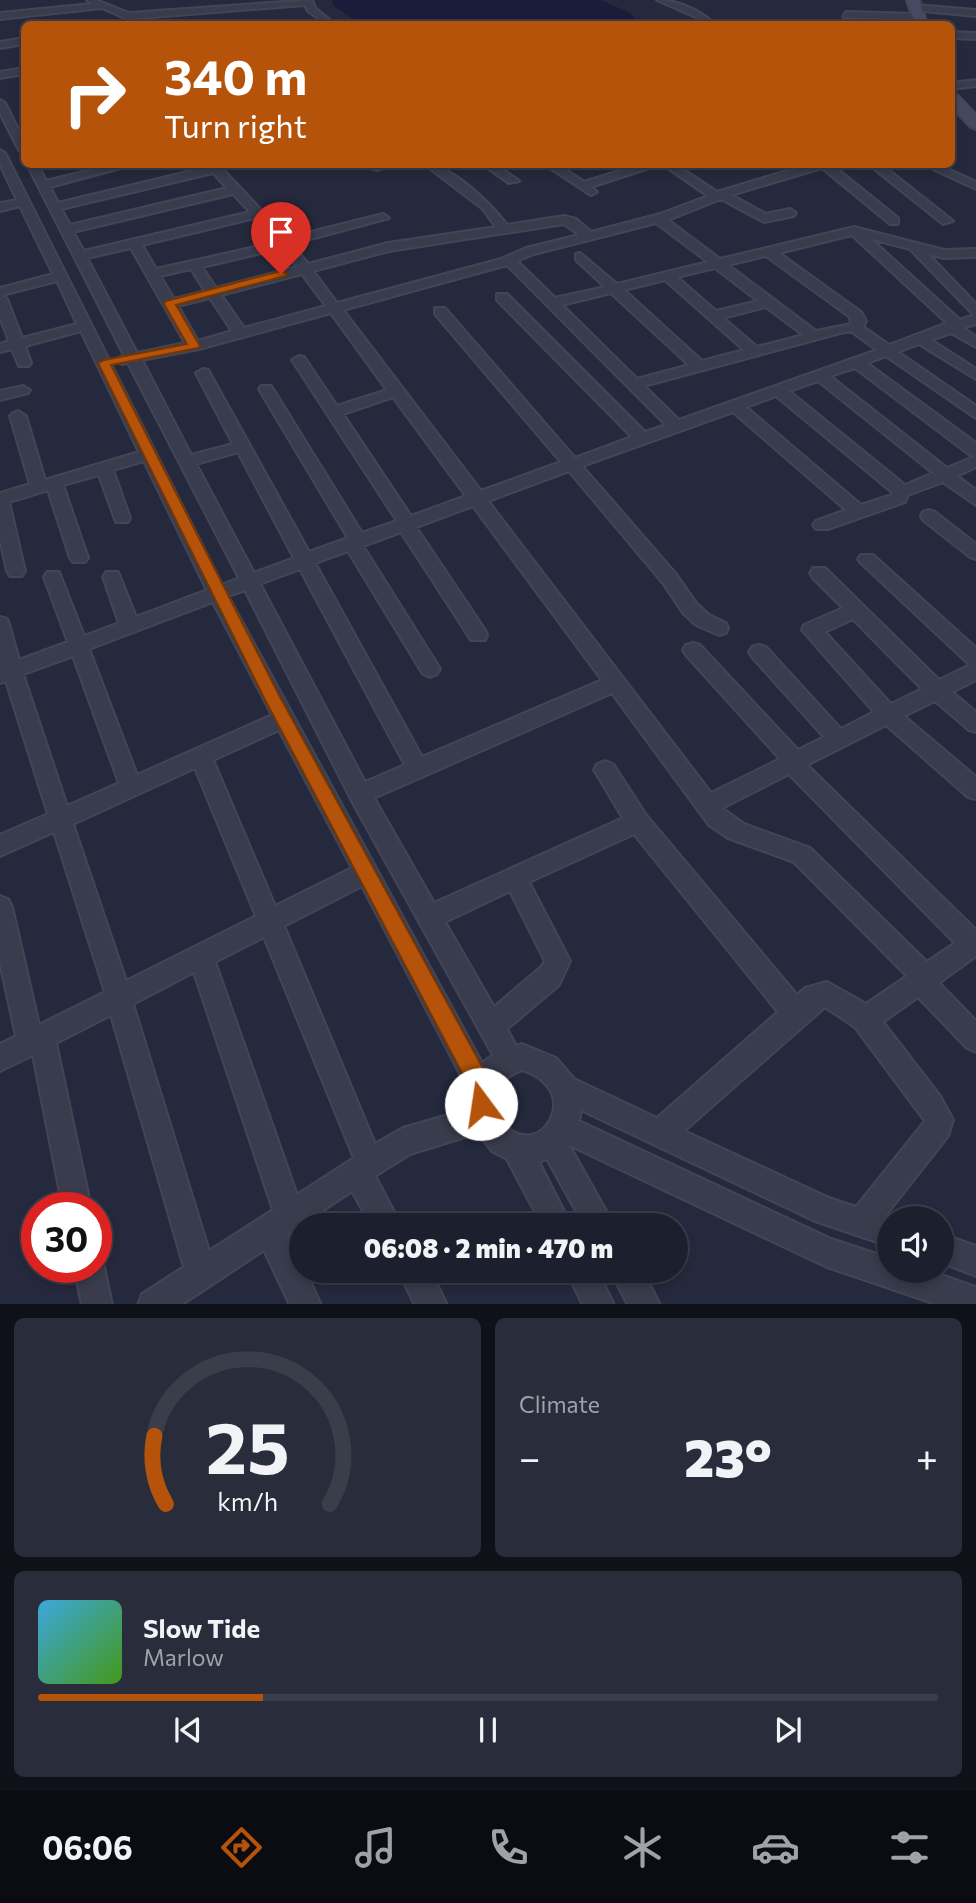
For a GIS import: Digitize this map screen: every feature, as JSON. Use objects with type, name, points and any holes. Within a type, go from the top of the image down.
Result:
[{"type":"street","points":[[91,0],[101,6],[123,11],[126,20],[308,1],[327,21]]},
{"type":"street","points":[[661,0],[701,16],[707,21]]},
{"type":"street","points":[[0,16],[101,6]]},
{"type":"street","points":[[187,13],[189,21]]},
{"type":"street","points":[[304,14],[317,13]]},
{"type":"street","points":[[846,16],[976,13]]},
{"type":"street","points":[[917,14],[976,23]]},
{"type":"street","points":[[955,35],[976,36]]},
{"type":"street","points":[[0,44],[21,41]]},
{"type":"street","points":[[0,75],[21,72]]},
{"type":"street","points":[[955,86],[976,83]]},
{"type":"street","points":[[0,103],[21,144]]},
{"type":"street","points":[[969,110],[976,124]]},
{"type":"street","points":[[0,153],[218,593],[482,1089],[483,1118],[490,1133],[502,1143],[517,1149],[532,1150],[556,1133],[568,1103],[565,1089],[548,1066],[522,1057],[509,1059],[491,1073],[482,1089]]},
{"type":"street","points":[[34,168],[360,794],[509,1059]]},
{"type":"street","points":[[43,185],[114,168]]},
{"type":"street","points":[[54,207],[209,168]]},
{"type":"street","points":[[218,168],[235,190],[285,243],[717,818],[736,831],[802,855],[923,979],[976,1039]]},
{"type":"street","points":[[434,168],[486,207],[504,229]]},
{"type":"street","points":[[493,168],[513,181]]},
{"type":"street","points":[[555,168],[594,194]]},
{"type":"street","points":[[582,186],[643,168]]},
{"type":"street","points":[[674,168],[761,217],[790,213]]},
{"type":"street","points":[[104,363],[194,346],[509,260],[530,250],[659,219],[719,195],[810,168]]},
{"type":"street","points":[[829,168],[894,221]]},
{"type":"street","points":[[878,168],[947,221]]},
{"type":"street","points":[[936,168],[976,186]]},
{"type":"street","points":[[66,230],[235,190]]},
{"type":"street","points":[[864,197],[908,191]]},
{"type":"street","points":[[0,207],[24,202]]},
{"type":"street","points":[[153,274],[257,214]]},
{"type":"street","points":[[80,256],[135,243],[197,250],[285,243],[383,218]]},
{"type":"street","points":[[659,219],[813,336]]},
{"type":"street","points":[[170,304],[388,247],[568,220],[588,236]]},
{"type":"street","points":[[854,231],[953,325],[976,343]]},
{"type":"street","points":[[552,303],[854,231],[953,255],[976,253]]},
{"type":"street","points":[[135,243],[194,346]]},
{"type":"street","points":[[913,245],[976,312]]},
{"type":"street","points":[[197,250],[212,292],[240,333]]},
{"type":"street","points":[[768,251],[856,315],[859,321],[855,328]]},
{"type":"street","points":[[580,257],[699,366]]},
{"type":"street","points":[[509,260],[676,426]]},
{"type":"street","points":[[667,275],[754,352]]},
{"type":"street","points":[[0,292],[92,279]]},
{"type":"street","points":[[502,297],[642,438]]},
{"type":"street","points":[[0,299],[24,363]]},
{"type":"street","points":[[714,316],[768,302]]},
{"type":"street","points":[[440,311],[669,578],[692,612],[704,624],[719,628]]},
{"type":"street","points":[[6,673],[478,497],[976,319]]},
{"type":"street","points":[[0,348],[86,326]]},
{"type":"street","points":[[634,384],[813,336],[855,328],[976,413]]},
{"type":"street","points":[[919,338],[976,375]]},
{"type":"street","points":[[299,360],[478,635]]},
{"type":"street","points":[[855,361],[976,451]]},
{"type":"street","points":[[203,373],[417,768]]},
{"type":"street","points":[[818,374],[976,499]]},
{"type":"street","points":[[267,389],[430,669]]},
{"type":"street","points":[[777,389],[901,490],[910,490],[976,461]]},
{"type":"street","points":[[0,396],[23,390]]},
{"type":"street","points":[[334,412],[398,391]]},
{"type":"street","points":[[734,405],[857,511]]},
{"type":"street","points":[[18,416],[79,558]]},
{"type":"street","points":[[187,461],[243,446]]},
{"type":"street","points":[[16,571],[0,500],[149,454]]},
{"type":"street","points":[[104,467],[122,518]]},
{"type":"street","points":[[822,525],[899,498],[901,490]]},
{"type":"street","points":[[929,516],[976,553]]},
{"type":"street","points":[[867,559],[976,660]]},
{"type":"street","points":[[819,573],[936,690],[976,724]]},
{"type":"street","points":[[53,577],[131,787]]},
{"type":"street","points":[[112,577],[130,626]]},
{"type":"street","points":[[856,610],[811,630],[824,641],[888,715],[976,790]]},
{"type":"street","points":[[0,624],[6,673],[61,819],[119,998],[201,1274]]},
{"type":"street","points":[[693,650],[793,762],[974,943],[864,1018]]},
{"type":"street","points":[[759,652],[838,739]]},
{"type":"street","points":[[707,805],[976,671]]},
{"type":"street","points":[[360,794],[615,683]]},
{"type":"street","points":[[0,846],[283,719]]},
{"type":"street","points":[[201,756],[270,922],[382,1213]]},
{"type":"street","points":[[605,770],[638,822],[796,1014]]},
{"type":"street","points":[[429,917],[638,822]]},
{"type":"street","points":[[0,1058],[365,873]]},
{"type":"street","points":[[491,1026],[551,976],[558,961],[515,878]]},
{"type":"street","points":[[0,907],[73,1192]]},
{"type":"street","points":[[201,957],[279,1223],[306,1304]]},
{"type":"street","points":[[660,1134],[814,997],[827,994],[864,1018],[931,1105],[939,1120],[938,1126],[862,1223]]},
{"type":"street","points":[[565,1089],[825,1211],[877,1228]]},
{"type":"street","points":[[153,1304],[403,1142],[483,1118]]},
{"type":"street","points":[[556,1133],[594,1213]]},
{"type":"street","points":[[556,1133],[932,1297],[976,1303]]},
{"type":"street","points":[[517,1149],[551,1213]]},
{"type":"street","points":[[954,1253],[976,1261]]},
{"type":"street","points":[[92,1283],[97,1304]]},
{"type":"street","points":[[420,1283],[432,1304]]},
{"type":"street","points":[[588,1283],[599,1304]]},
{"type":"street","points":[[633,1283],[645,1304]]},
{"type":"water","points":[[332,0],[601,0],[628,12],[638,21],[356,21],[334,6]]},
{"type":"route","points":[[281,274],[170,304],[194,346],[104,363],[272,698],[482,1089],[481,1104]]}]
